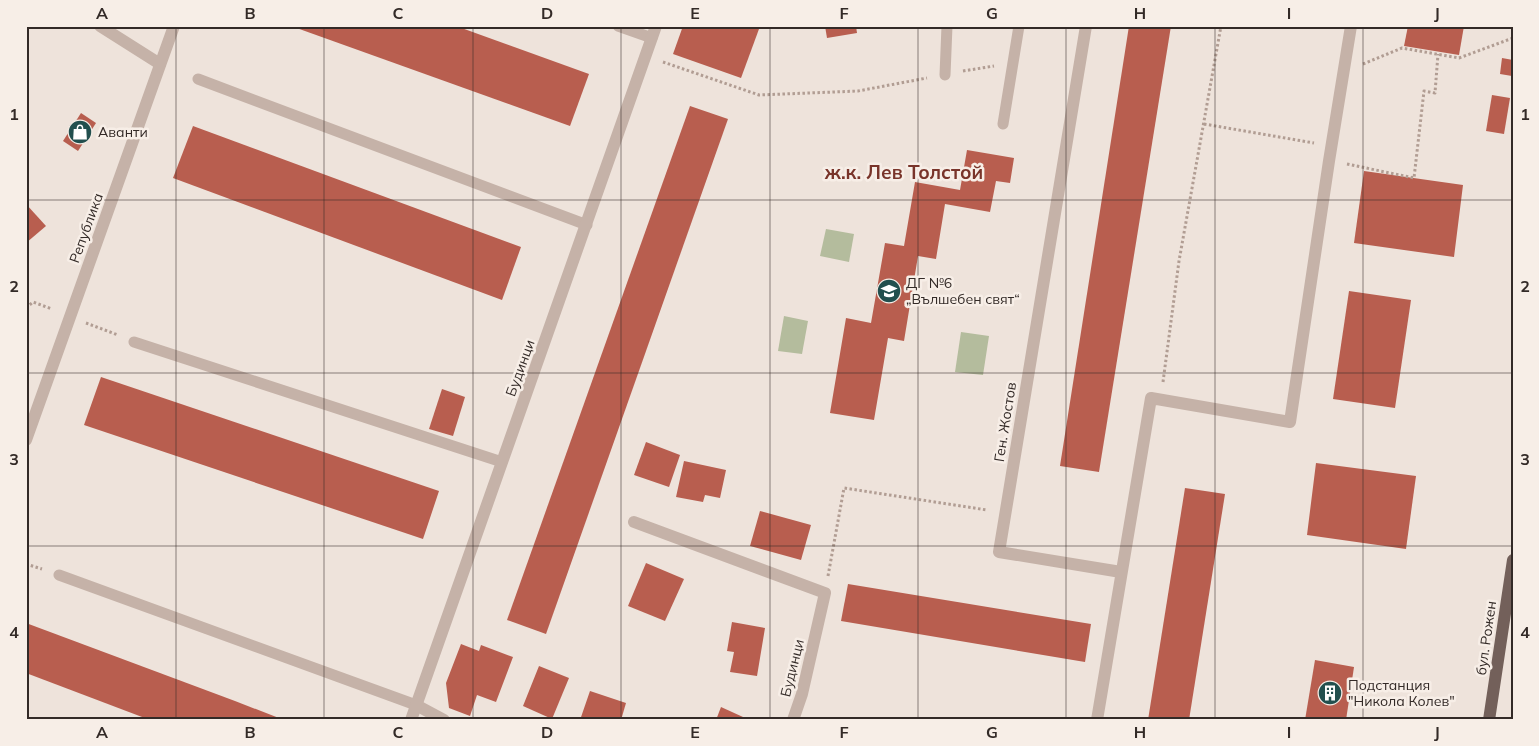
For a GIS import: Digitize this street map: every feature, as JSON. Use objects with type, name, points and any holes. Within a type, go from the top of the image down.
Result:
[{"type":"main road","name":"бул. Рожен","points":[[1489,720],[1513,560]]},
{"type":"street","points":[[100,26],[160,64]]},
{"type":"street","name":"Република","points":[[26,440],[174,26]]},
{"type":"street","name":"Ген. Жостов","points":[[1086,26],[999,552],[1121,572]]},
{"type":"street","points":[[1097,720],[1151,398],[1290,422],[1351,26]]},
{"type":"street","name":"Будинци","points":[[411,720],[654,32]]},
{"type":"street","points":[[634,522],[825,593]]},
{"type":"street","name":"Будинци","points":[[793,720],[802,694],[825,593]]},
{"type":"street","points":[[416,705],[444,720]]},
{"type":"lane","points":[[618,26],[654,32]]},
{"type":"lane","points":[[945,75],[947,26]]},
{"type":"lane","points":[[1003,124],[1019,26]]},
{"type":"lane","points":[[198,79],[587,225]]},
{"type":"lane","points":[[134,342],[502,462]]},
{"type":"lane","points":[[59,575],[416,705]]},
{"type":"path","points":[[1161,400],[1180,261],[1221,26]]},
{"type":"path","points":[[1344,72],[1402,48],[1459,58],[1513,38]]},
{"type":"path","points":[[1329,161],[1414,178],[1424,91],[1435,92],[1438,54]]},
{"type":"path","points":[[646,56],[759,95],[858,91],[1013,62]]},
{"type":"path","points":[[1204,124],[1332,146]]},
{"type":"path","points":[[26,308],[33,302]]},
{"type":"path","points":[[825,593],[844,488],[1005,513]]},
{"type":"green space","points":[[826,229],[854,234],[849,262],[820,256]]},
{"type":"green space","points":[[784,316],[808,321],[802,354],[778,351]]},
{"type":"green space","points":[[961,332],[989,336],[983,375],[955,372]]},
{"type":"building","points":[[291,26],[456,26],[589,74],[570,126]]},
{"type":"building","points":[[683,26],[752,26],[759,29],[741,78],[673,54]]},
{"type":"building","points":[[825,26],[856,26],[857,33],[827,38]]},
{"type":"building","points":[[1129,26],[1171,26],[1099,472],[1060,466]]},
{"type":"building","points":[[1408,26],[1464,26],[1459,55],[1404,46]]},
{"type":"building","points":[[1502,58],[1513,60],[1512,76],[1500,74]]},
{"type":"building","points":[[1492,95],[1510,98],[1504,134],[1486,131]]},
{"type":"building","points":[[690,106],[728,119],[546,634],[507,620]]},
{"type":"building","name":"Аванти","points":[[81,113],[96,123],[78,151],[63,141]]},
{"type":"building","points":[[193,126],[521,247],[502,300],[173,178]]},
{"type":"building","points":[[967,150],[1014,158],[1010,183],[996,181],[990,212],[945,204],[936,259],[918,256],[904,341],[888,338],[874,420],[830,413],[846,318],[871,323],[885,243],[904,246],[915,182],[960,190]]},
{"type":"building","points":[[1364,171],[1463,185],[1454,257],[1354,243]]},
{"type":"building","points":[[26,204],[46,226],[26,243]]},
{"type":"building","points":[[1349,291],[1411,300],[1395,408],[1333,399]]},
{"type":"building","points":[[101,377],[439,491],[423,539],[84,425]]},
{"type":"building","points":[[442,389],[465,397],[453,436],[429,429]]},
{"type":"building","points":[[646,442],[680,455],[669,487],[634,475]]},
{"type":"building","points":[[684,461],[726,470],[720,498],[705,495],[703,502],[676,497]]},
{"type":"building","points":[[1316,463],[1416,476],[1406,549],[1307,535]]},
{"type":"building","points":[[1185,488],[1225,494],[1189,720],[1148,720]]},
{"type":"building","points":[[760,511],[811,525],[801,560],[750,546]]},
{"type":"building","points":[[646,563],[684,579],[665,621],[628,606]]},
{"type":"building","points":[[848,584],[1091,624],[1085,662],[841,621]]},
{"type":"building","points":[[732,622],[765,628],[757,676],[730,672],[734,652],[727,651]]},
{"type":"building","points":[[26,623],[284,720],[150,720],[26,673]]},
{"type":"building","points":[[461,644],[479,651],[481,645],[513,657],[496,702],[477,695],[470,716],[449,708],[446,683]]},
{"type":"building","name":"Подстанция \"Никола Колев\"","points":[[1315,660],[1354,667],[1346,720],[1305,720]]},
{"type":"building","points":[[539,666],[569,678],[552,719],[523,706]]},
{"type":"building","points":[[590,691],[626,703],[621,720],[580,720]]},
{"type":"building","points":[[721,707],[743,717],[741,720],[716,720]]},
{"type":"place","name":"Аванти","points":[[80,132]]},
{"type":"place","name":"ДГ №6 „Вълшебен свят“","points":[[889,291]]},
{"type":"place","name":"Подстанция \"Никола Колев\"","points":[[1330,693]]},
{"type":"district","name":"ж.к. Лев Толстой","points":[[904,172]]}]
